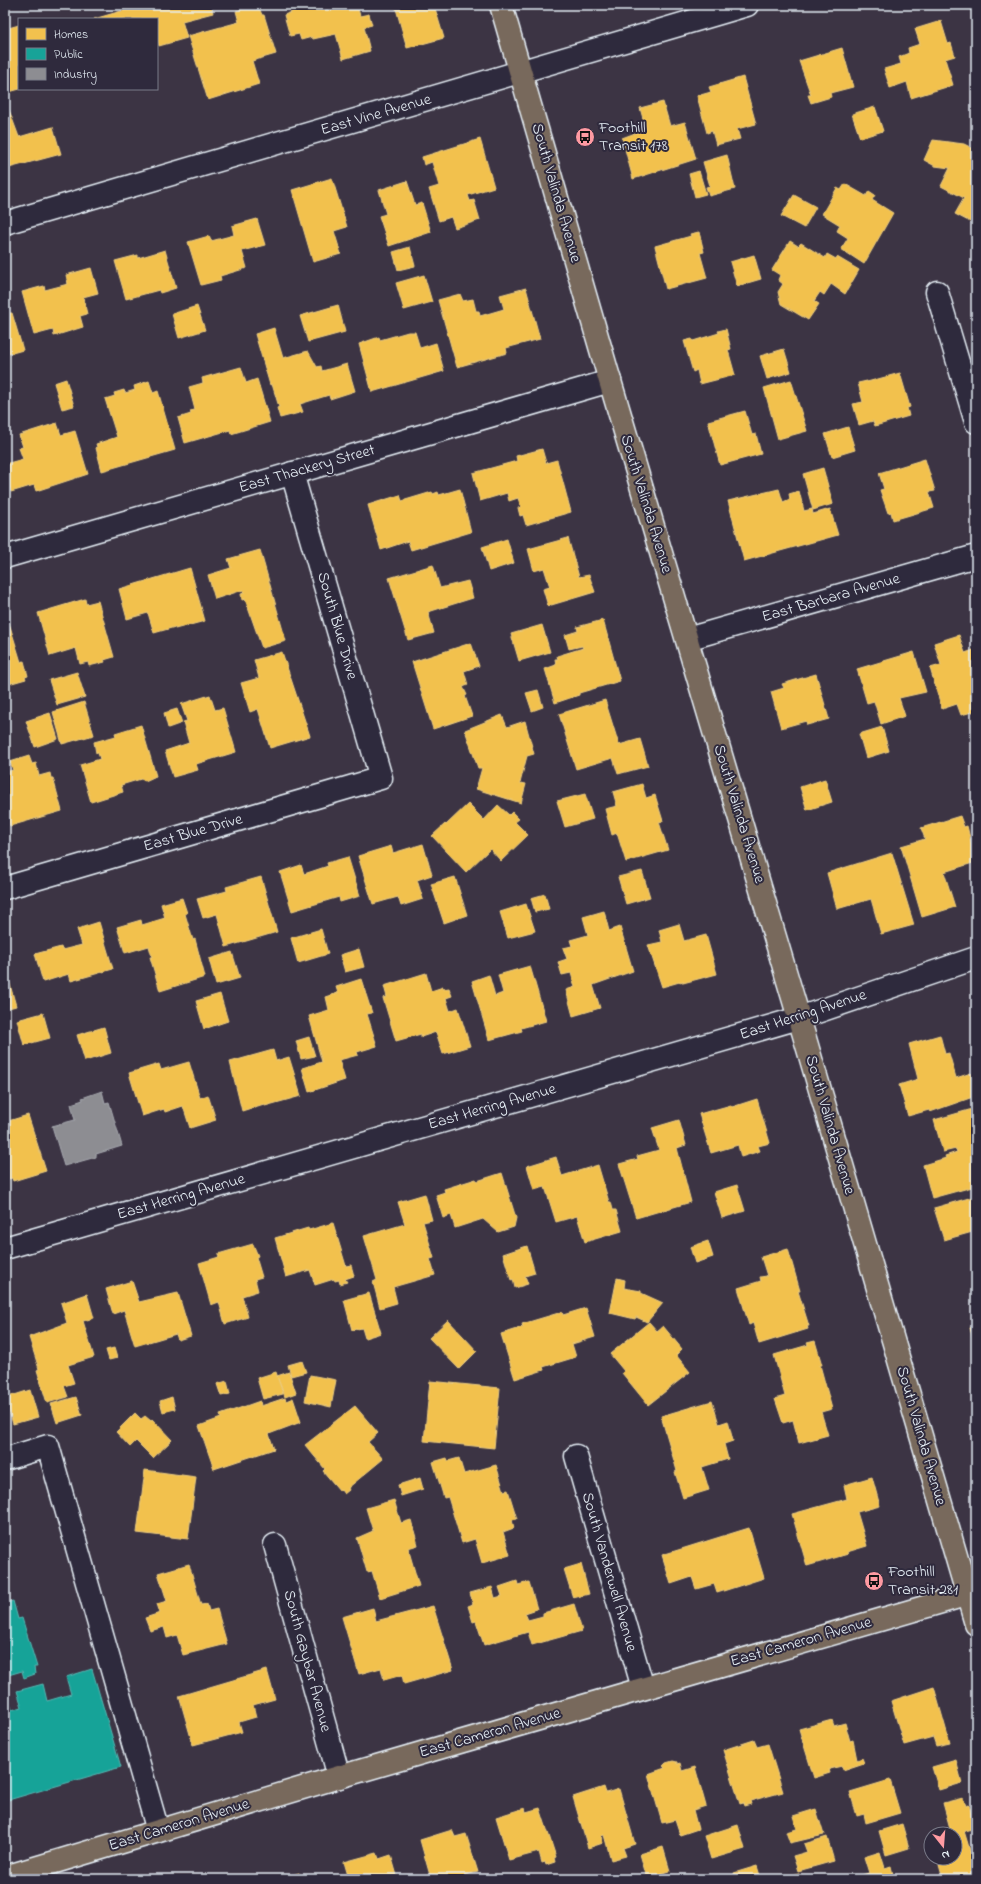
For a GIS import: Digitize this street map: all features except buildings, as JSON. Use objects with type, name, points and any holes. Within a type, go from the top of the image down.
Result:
[{"type":"main road","name":"South Valinda Avenue","points":[[501,5],[610,382],[972,1593],[976,1624]]},
{"type":"main road","name":"East Cameron Avenue","points":[[5,1877],[338,1777],[972,1593]]},
{"type":"street","name":"East Vine Avenue","points":[[5,223],[521,73],[747,5]]},
{"type":"street","points":[[937,292],[976,422]]},
{"type":"street","name":"East Thackery Street","points":[[5,557],[610,382]]},
{"type":"street","name":"South Blue Drive","points":[[292,473],[381,778]]},
{"type":"street","name":"East Barbara Avenue","points":[[687,639],[976,556]]},
{"type":"street","name":"East Blue Drive","points":[[5,888],[381,778]]},
{"type":"street","name":"East Herring Avenue","points":[[5,1248],[799,1018],[976,958]]},
{"type":"street","points":[[5,1459],[48,1446],[158,1831]]},
{"type":"street","name":"South Vanderwell Avenue","points":[[576,1456],[643,1688]]},
{"type":"street","name":"South Gaybar Avenue","points":[[275,1545],[338,1777]]},
{"type":"place","name":"Foothill Transit 178","points":[[585,137]]},
{"type":"place","name":"Foothill Transit 281","points":[[874,1581]]}]
